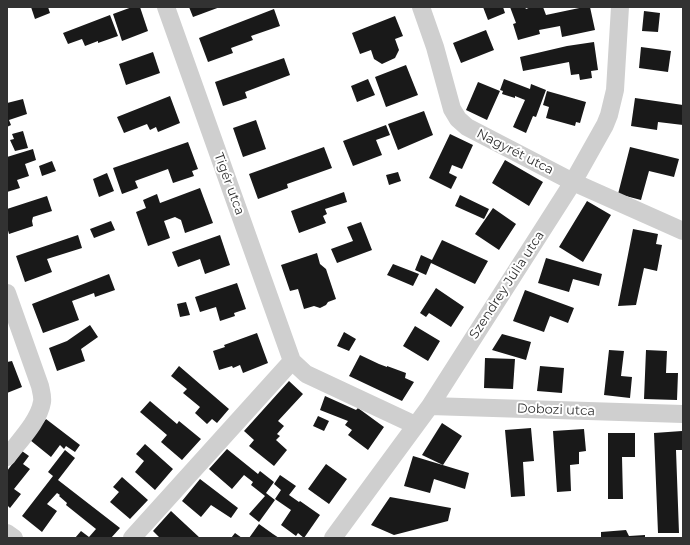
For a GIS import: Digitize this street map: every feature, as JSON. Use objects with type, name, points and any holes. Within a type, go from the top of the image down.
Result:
[{"type":"street","name":"Tigér utca","points":[[166,7],[292,361],[306,374],[415,425]]},
{"type":"street","name":"Nagyrét utca","points":[[421,7],[435,47],[452,109],[458,118],[473,131],[573,182],[683,231]]},
{"type":"street","name":"Szendrey Júlia utca","points":[[333,538],[430,406],[573,182],[605,125],[611,109],[615,90],[620,7]]},
{"type":"street","points":[[7,293],[40,386],[42,400],[35,420],[7,457]]},
{"type":"street","points":[[132,538],[292,361]]},
{"type":"street","name":"Dobozi utca","points":[[430,406],[683,414]]},
{"type":"street","points":[[7,533],[14,538]]},
{"type":"building","points":[[31,7],[48,7],[50,13],[35,19]]},
{"type":"building","points":[[132,7],[140,7],[148,31],[122,41],[113,14]]},
{"type":"building","points":[[189,7],[220,7],[193,17]]},
{"type":"building","points":[[483,7],[503,7],[505,13],[488,20]]},
{"type":"building","points":[[510,7],[525,7],[526,9],[531,7],[543,7],[546,15],[590,7],[595,30],[562,37],[560,26],[539,30],[540,34],[518,40],[513,24],[516,23]]},
{"type":"building","points":[[274,9],[280,26],[251,36],[253,40],[231,48],[233,53],[208,62],[199,38]]},
{"type":"building","points":[[644,11],[660,13],[658,32],[642,31]]},
{"type":"building","points":[[110,15],[118,36],[85,46],[82,39],[68,44],[63,33]]},
{"type":"building","points":[[395,16],[403,36],[395,39],[399,50],[395,58],[382,64],[374,59],[371,50],[360,54],[352,33]]},
{"type":"building","points":[[486,30],[494,50],[461,63],[453,43]]},
{"type":"building","points":[[594,42],[598,70],[591,71],[592,78],[580,80],[579,74],[571,75],[569,62],[523,71],[520,57],[567,46]]},
{"type":"building","points":[[641,47],[671,51],[668,72],[639,68]]},
{"type":"building","points":[[153,52],[160,73],[126,85],[119,64]]},
{"type":"building","points":[[284,58],[290,75],[245,92],[247,98],[223,106],[215,82]]},
{"type":"building","points":[[406,65],[418,95],[386,107],[375,77]]},
{"type":"building","points":[[368,79],[375,95],[357,102],[351,86]]},
{"type":"building","points":[[504,79],[530,89],[531,84],[546,90],[536,117],[533,116],[526,133],[513,127],[525,100],[515,96],[515,98],[502,94],[503,91],[500,90]]},
{"type":"building","points":[[478,82],[500,91],[487,120],[466,110]]},
{"type":"building","points":[[547,91],[586,102],[580,123],[576,122],[575,126],[546,118],[549,107],[543,105]]},
{"type":"building","points":[[170,96],[180,123],[158,132],[156,127],[150,130],[147,124],[124,133],[117,117]]},
{"type":"building","points":[[635,98],[683,105],[683,125],[658,122],[657,130],[631,126]]},
{"type":"building","points":[[23,99],[27,114],[9,120],[11,125],[7,127],[7,103]]},
{"type":"building","points":[[424,111],[433,135],[398,150],[388,124]]},
{"type":"building","points":[[256,120],[266,149],[243,157],[233,128]]},
{"type":"building","points":[[386,125],[390,135],[376,140],[382,155],[353,166],[343,141]]},
{"type":"building","points":[[23,131],[28,148],[15,151],[10,140],[14,139],[12,134]]},
{"type":"building","points":[[450,134],[473,145],[462,169],[452,165],[449,173],[457,177],[451,189],[429,178]]},
{"type":"building","points":[[188,142],[198,169],[192,171],[194,176],[173,183],[168,169],[135,181],[138,188],[122,194],[113,168]]},
{"type":"building","points":[[324,147],[332,168],[287,184],[288,188],[258,199],[249,174]]},
{"type":"building","points":[[630,147],[679,159],[674,177],[649,171],[641,200],[618,194]]},
{"type":"building","points":[[33,149],[36,160],[25,164],[29,176],[17,180],[20,188],[7,192],[7,157]]},
{"type":"building","points":[[505,160],[543,182],[529,206],[492,183]]},
{"type":"building","points":[[52,161],[56,171],[42,176],[39,166]]},
{"type":"building","points":[[398,172],[401,181],[389,185],[386,175]]},
{"type":"building","points":[[107,173],[114,191],[99,197],[93,179]]},
{"type":"building","points":[[200,188],[213,223],[185,233],[181,220],[175,217],[164,221],[170,238],[148,246],[136,212],[146,208],[143,200],[157,194],[160,203]]},
{"type":"building","points":[[344,192],[347,202],[325,209],[327,214],[323,216],[326,223],[299,233],[291,211]]},
{"type":"building","points":[[460,195],[489,209],[484,219],[455,206]]},
{"type":"building","points":[[47,196],[52,211],[33,217],[33,226],[9,234],[7,227],[7,209]]},
{"type":"building","points":[[587,201],[611,215],[583,262],[559,247]]},
{"type":"building","points":[[493,208],[516,224],[499,250],[475,234]]},
{"type":"building","points":[[111,221],[115,230],[94,238],[90,229]]},
{"type":"building","points":[[361,222],[372,250],[337,263],[331,249],[353,241],[347,227]]},
{"type":"building","points":[[633,229],[658,234],[656,244],[662,245],[657,271],[644,268],[636,305],[618,306]]},
{"type":"building","points":[[78,235],[82,248],[47,259],[52,272],[25,282],[16,256]]},
{"type":"building","points":[[220,235],[230,265],[205,274],[200,259],[178,267],[172,252]]},
{"type":"building","points":[[442,240],[488,261],[475,284],[431,263],[426,275],[415,270],[421,255],[432,260]]},
{"type":"building","points":[[317,253],[320,264],[326,269],[336,299],[328,302],[320,308],[314,306],[304,309],[298,289],[290,291],[281,265]]},
{"type":"building","points":[[546,258],[602,274],[599,286],[573,279],[569,292],[538,283]]},
{"type":"building","points":[[393,264],[419,274],[413,286],[387,275]]},
{"type":"building","points":[[109,274],[115,290],[95,297],[94,293],[72,301],[79,320],[43,333],[32,304]]},
{"type":"building","points":[[237,283],[246,309],[234,313],[235,316],[220,321],[216,307],[200,312],[195,297]]},
{"type":"building","points":[[436,288],[464,307],[451,327],[429,313],[426,317],[420,313]]},
{"type":"building","points":[[525,290],[574,308],[568,323],[550,316],[544,332],[513,321]]},
{"type":"building","points":[[186,302],[190,315],[180,317],[177,304]]},
{"type":"building","points":[[90,325],[98,337],[81,349],[85,361],[57,371],[49,348],[67,341]]},
{"type":"building","points":[[415,326],[440,341],[428,361],[403,346]]},
{"type":"building","points":[[344,332],[356,339],[349,351],[337,346]]},
{"type":"building","points":[[257,333],[268,363],[243,373],[240,365],[233,368],[232,366],[219,370],[213,351],[225,347],[224,345]]},
{"type":"building","points":[[502,334],[531,342],[526,360],[492,350]]},
{"type":"building","points":[[609,350],[624,351],[621,376],[632,377],[630,398],[604,395]]},
{"type":"building","points":[[646,350],[667,351],[666,373],[678,373],[677,400],[644,399]]},
{"type":"building","points":[[360,355],[379,364],[406,373],[405,378],[414,382],[402,401],[349,376]]},
{"type":"building","points":[[485,358],[515,359],[513,389],[484,388]]},
{"type":"building","points":[[12,361],[22,387],[7,393],[7,362]]},
{"type":"building","points":[[179,366],[229,409],[217,423],[212,419],[207,424],[195,413],[200,407],[183,393],[187,389],[171,376]]},
{"type":"building","points":[[540,366],[564,368],[562,393],[537,391]]},
{"type":"building","points":[[289,381],[303,394],[278,421],[284,426],[277,434],[280,436],[276,440],[287,450],[274,466],[249,446],[254,440],[244,431]]},
{"type":"building","points":[[325,396],[356,410],[358,408],[384,427],[368,450],[348,435],[352,430],[345,425],[348,421],[320,410]]},
{"type":"building","points":[[150,401],[177,424],[179,421],[201,439],[182,460],[161,442],[167,435],[140,412]]},
{"type":"building","points":[[318,416],[329,421],[324,431],[313,426]]},
{"type":"building","points":[[46,419],[80,445],[75,452],[66,446],[64,449],[60,445],[51,457],[30,440]]},
{"type":"building","points":[[442,423],[462,436],[443,465],[422,455]]},
{"type":"building","points":[[531,428],[534,461],[523,462],[525,496],[511,497],[505,430]]},
{"type":"building","points":[[584,429],[586,451],[579,452],[579,464],[570,465],[571,491],[557,492],[553,431]]},
{"type":"building","points":[[682,431],[683,450],[676,450],[679,533],[658,533],[654,433]]},
{"type":"building","points":[[608,433],[635,433],[635,457],[622,457],[623,499],[608,499]]},
{"type":"building","points":[[145,444],[173,469],[155,490],[135,472],[144,461],[136,454]]},
{"type":"building","points":[[227,449],[258,474],[260,471],[274,482],[266,493],[275,500],[259,522],[249,514],[265,496],[251,485],[253,482],[244,475],[232,489],[209,469]]},
{"type":"building","points":[[65,450],[75,458],[58,480],[120,528],[111,538],[75,538],[81,531],[89,537],[96,529],[66,505],[67,503],[57,493],[47,504],[57,511],[42,532],[22,516],[53,476],[48,472]]},
{"type":"building","points":[[22,451],[29,456],[23,464],[30,469],[14,489],[21,494],[10,508],[7,505],[7,471]]},
{"type":"building","points":[[413,456],[469,473],[465,489],[434,479],[430,493],[404,486]]},
{"type":"building","points":[[326,464],[347,479],[329,504],[308,489]]},
{"type":"building","points":[[280,475],[296,486],[289,495],[320,515],[304,538],[298,533],[296,536],[281,525],[291,510],[275,499],[281,490],[274,484]]},
{"type":"building","points":[[122,477],[148,500],[130,519],[110,502],[119,492],[113,487]]},
{"type":"building","points":[[200,479],[238,508],[231,518],[211,505],[201,517],[182,501]]},
{"type":"building","points":[[390,497],[451,508],[448,521],[394,535],[371,525]]},
{"type":"building","points":[[171,511],[200,538],[160,538],[153,531]]},
{"type":"building","points":[[259,524],[273,534],[279,538],[249,538]]},
{"type":"building","points":[[626,530],[629,536],[645,535],[645,538],[601,538],[601,532]]},
{"type":"building","points":[[235,533],[242,538],[231,538]]}]
